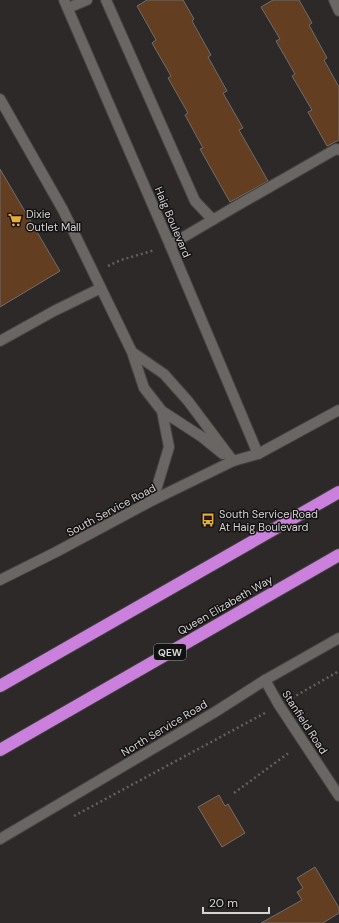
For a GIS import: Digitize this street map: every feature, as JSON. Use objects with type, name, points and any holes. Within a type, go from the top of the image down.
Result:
[{"type":"highway","points":[[0,686],[339,492]]},
{"type":"highway","name":"Queen Elizabeth Way","points":[[0,750],[339,555]]},
{"type":"main road","points":[[66,4],[87,0]]},
{"type":"main road","points":[[106,0],[195,201],[213,220]]},
{"type":"main road","points":[[334,0],[339,11]]},
{"type":"main road","name":"Haig Boulevard","points":[[66,4],[258,454]]},
{"type":"main road","points":[[0,99],[63,210],[132,352],[144,388],[162,411],[202,437],[233,461]]},
{"type":"main road","points":[[170,245],[336,149],[339,150]]},
{"type":"main road","points":[[0,341],[54,311],[101,288]]},
{"type":"main road","points":[[132,352],[164,374],[188,400],[233,461]]},
{"type":"main road","points":[[258,454],[339,410]]},
{"type":"main road","points":[[153,500],[169,447],[162,411]]},
{"type":"main road","name":"South Service Road","points":[[0,580],[153,500],[233,461],[258,454]]},
{"type":"main road","name":"North Service Road","points":[[0,839],[215,712],[265,680],[339,638]]},
{"type":"main road","name":"Stanfield Road","points":[[265,680],[279,705],[339,796]]},
{"type":"path","points":[[93,272],[121,260],[170,245]]},
{"type":"path","points":[[70,818],[339,671]]},
{"type":"path","points":[[234,793],[303,742]]},
{"type":"building","points":[[147,0],[183,0],[194,19],[192,21],[211,55],[208,57],[227,91],[223,93],[243,128],[239,130],[268,181],[230,202],[200,149],[203,148],[185,115],[188,113],[168,78],[171,76],[152,43],[156,40],[137,6]]},
{"type":"building","points":[[273,0],[299,0],[312,23],[309,25],[327,58],[324,60],[339,87],[339,140],[327,146],[308,112],[312,110],[292,76],[295,74],[276,41],[280,39],[261,7]]},
{"type":"building","name":"Dixie Outlet Mall","points":[[0,169],[60,271],[0,307]]},
{"type":"building","points":[[219,795],[225,806],[228,804],[245,833],[222,847],[198,807]]},
{"type":"building","points":[[315,867],[339,908],[339,913],[323,923],[261,923],[302,900],[297,892],[303,888],[297,878]]},
{"type":"place","name":"Dixie Outlet Mall","points":[[15,220]]},
{"type":"place","name":"South Service Road At Haig Boulevard","points":[[208,520]]}]
